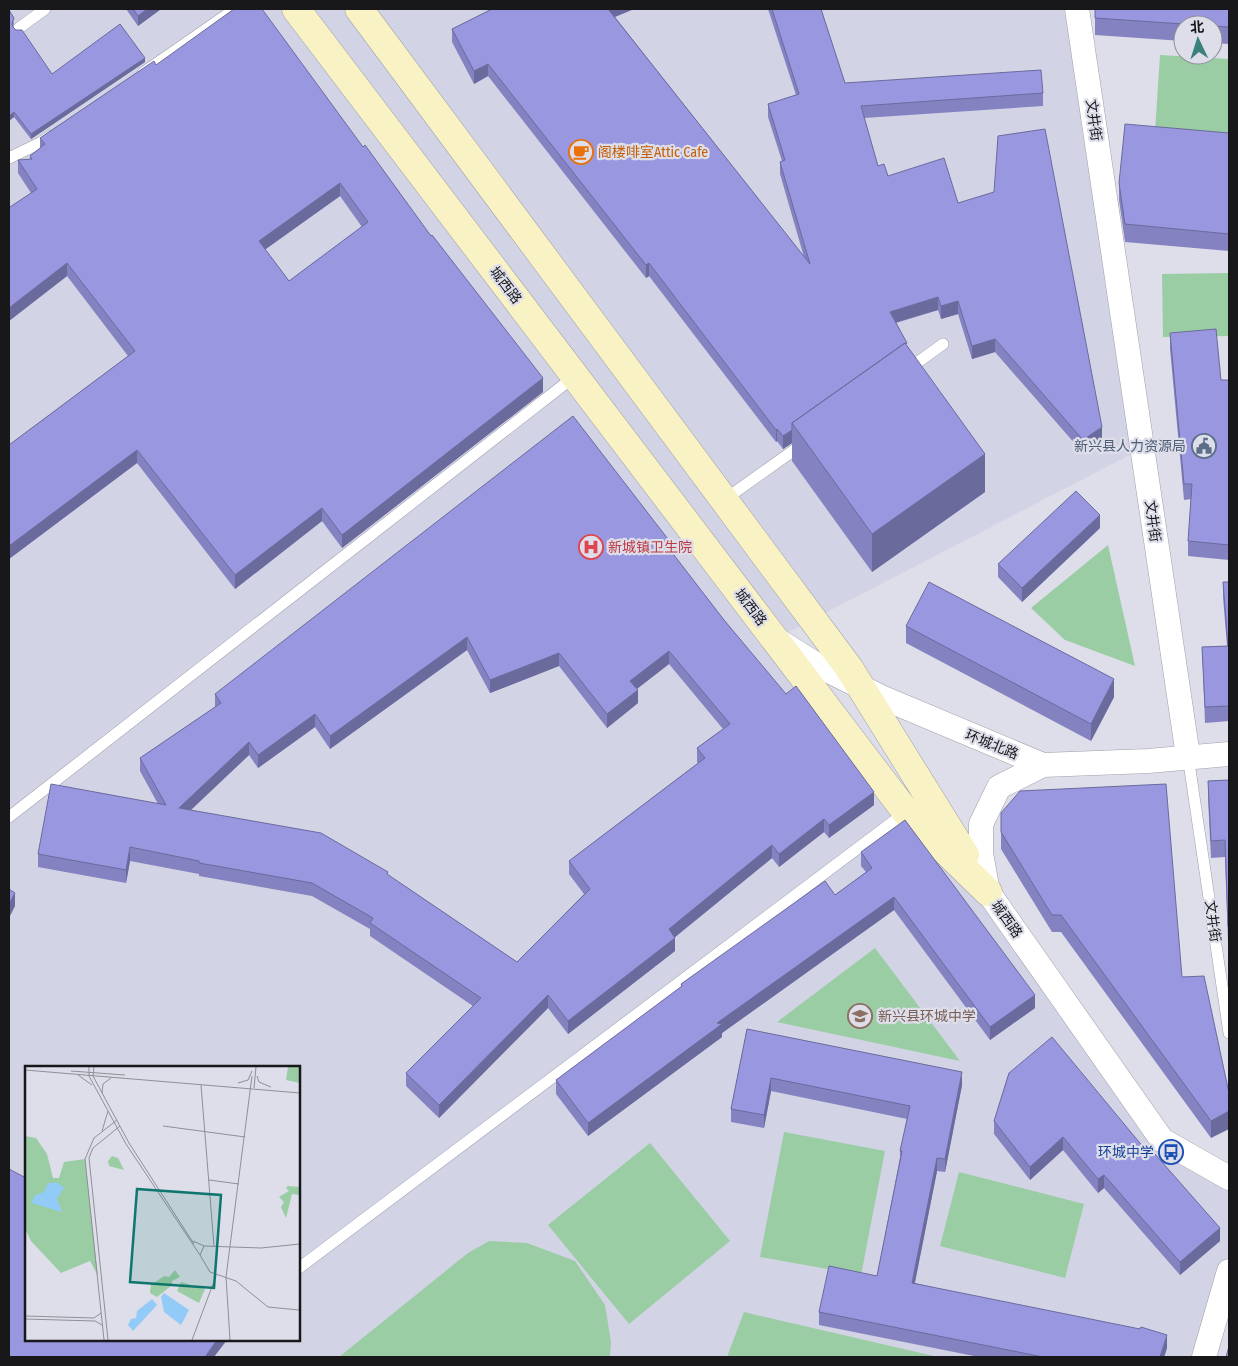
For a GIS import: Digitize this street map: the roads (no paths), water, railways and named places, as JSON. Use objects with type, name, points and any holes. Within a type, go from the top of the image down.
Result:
[{"type":"main road","name":"城西路","points":[[296,9],[906,812],[988,892]]},
{"type":"main road","points":[[360,9],[849,668],[988,892]]},
{"type":"street","name":"文井街","points":[[1077,9],[1188,756]]},
{"type":"street","name":"环城北路","points":[[775,639],[817,665],[881,697],[1043,765],[1148,761],[1188,756],[1229,754]]},
{"type":"street","points":[[988,892],[981,853],[981,824],[998,787],[1043,765]]},
{"type":"street","name":"城西路","points":[[988,892],[1162,1140],[1229,1178]]},
{"type":"street","points":[[1204,1357],[1229,1271]]},
{"type":"lane","points":[[19,28],[45,9]]},
{"type":"lane","points":[[130,82],[235,9]]},
{"type":"lane","points":[[9,158],[40,143],[56,132]]},
{"type":"lane","points":[[894,379],[943,344]]},
{"type":"lane","points":[[9,816],[575,376]]},
{"type":"lane","points":[[724,500],[813,437]]},
{"type":"lane","name":"文井街","points":[[1188,756],[1229,1033]]},
{"type":"lane","points":[[300,1267],[906,812]]},
{"type":"place","name":"阁楼啡室Attic Cafe","points":[[581,152]]},
{"type":"place","name":"新兴县人力资源局","points":[[1204,446]]},
{"type":"place","name":"新城镇卫生院","points":[[591,547]]},
{"type":"place","name":"新兴县环城中学","points":[[860,1016]]},
{"type":"place","name":"环城中学","points":[[1171,1152]]}]
